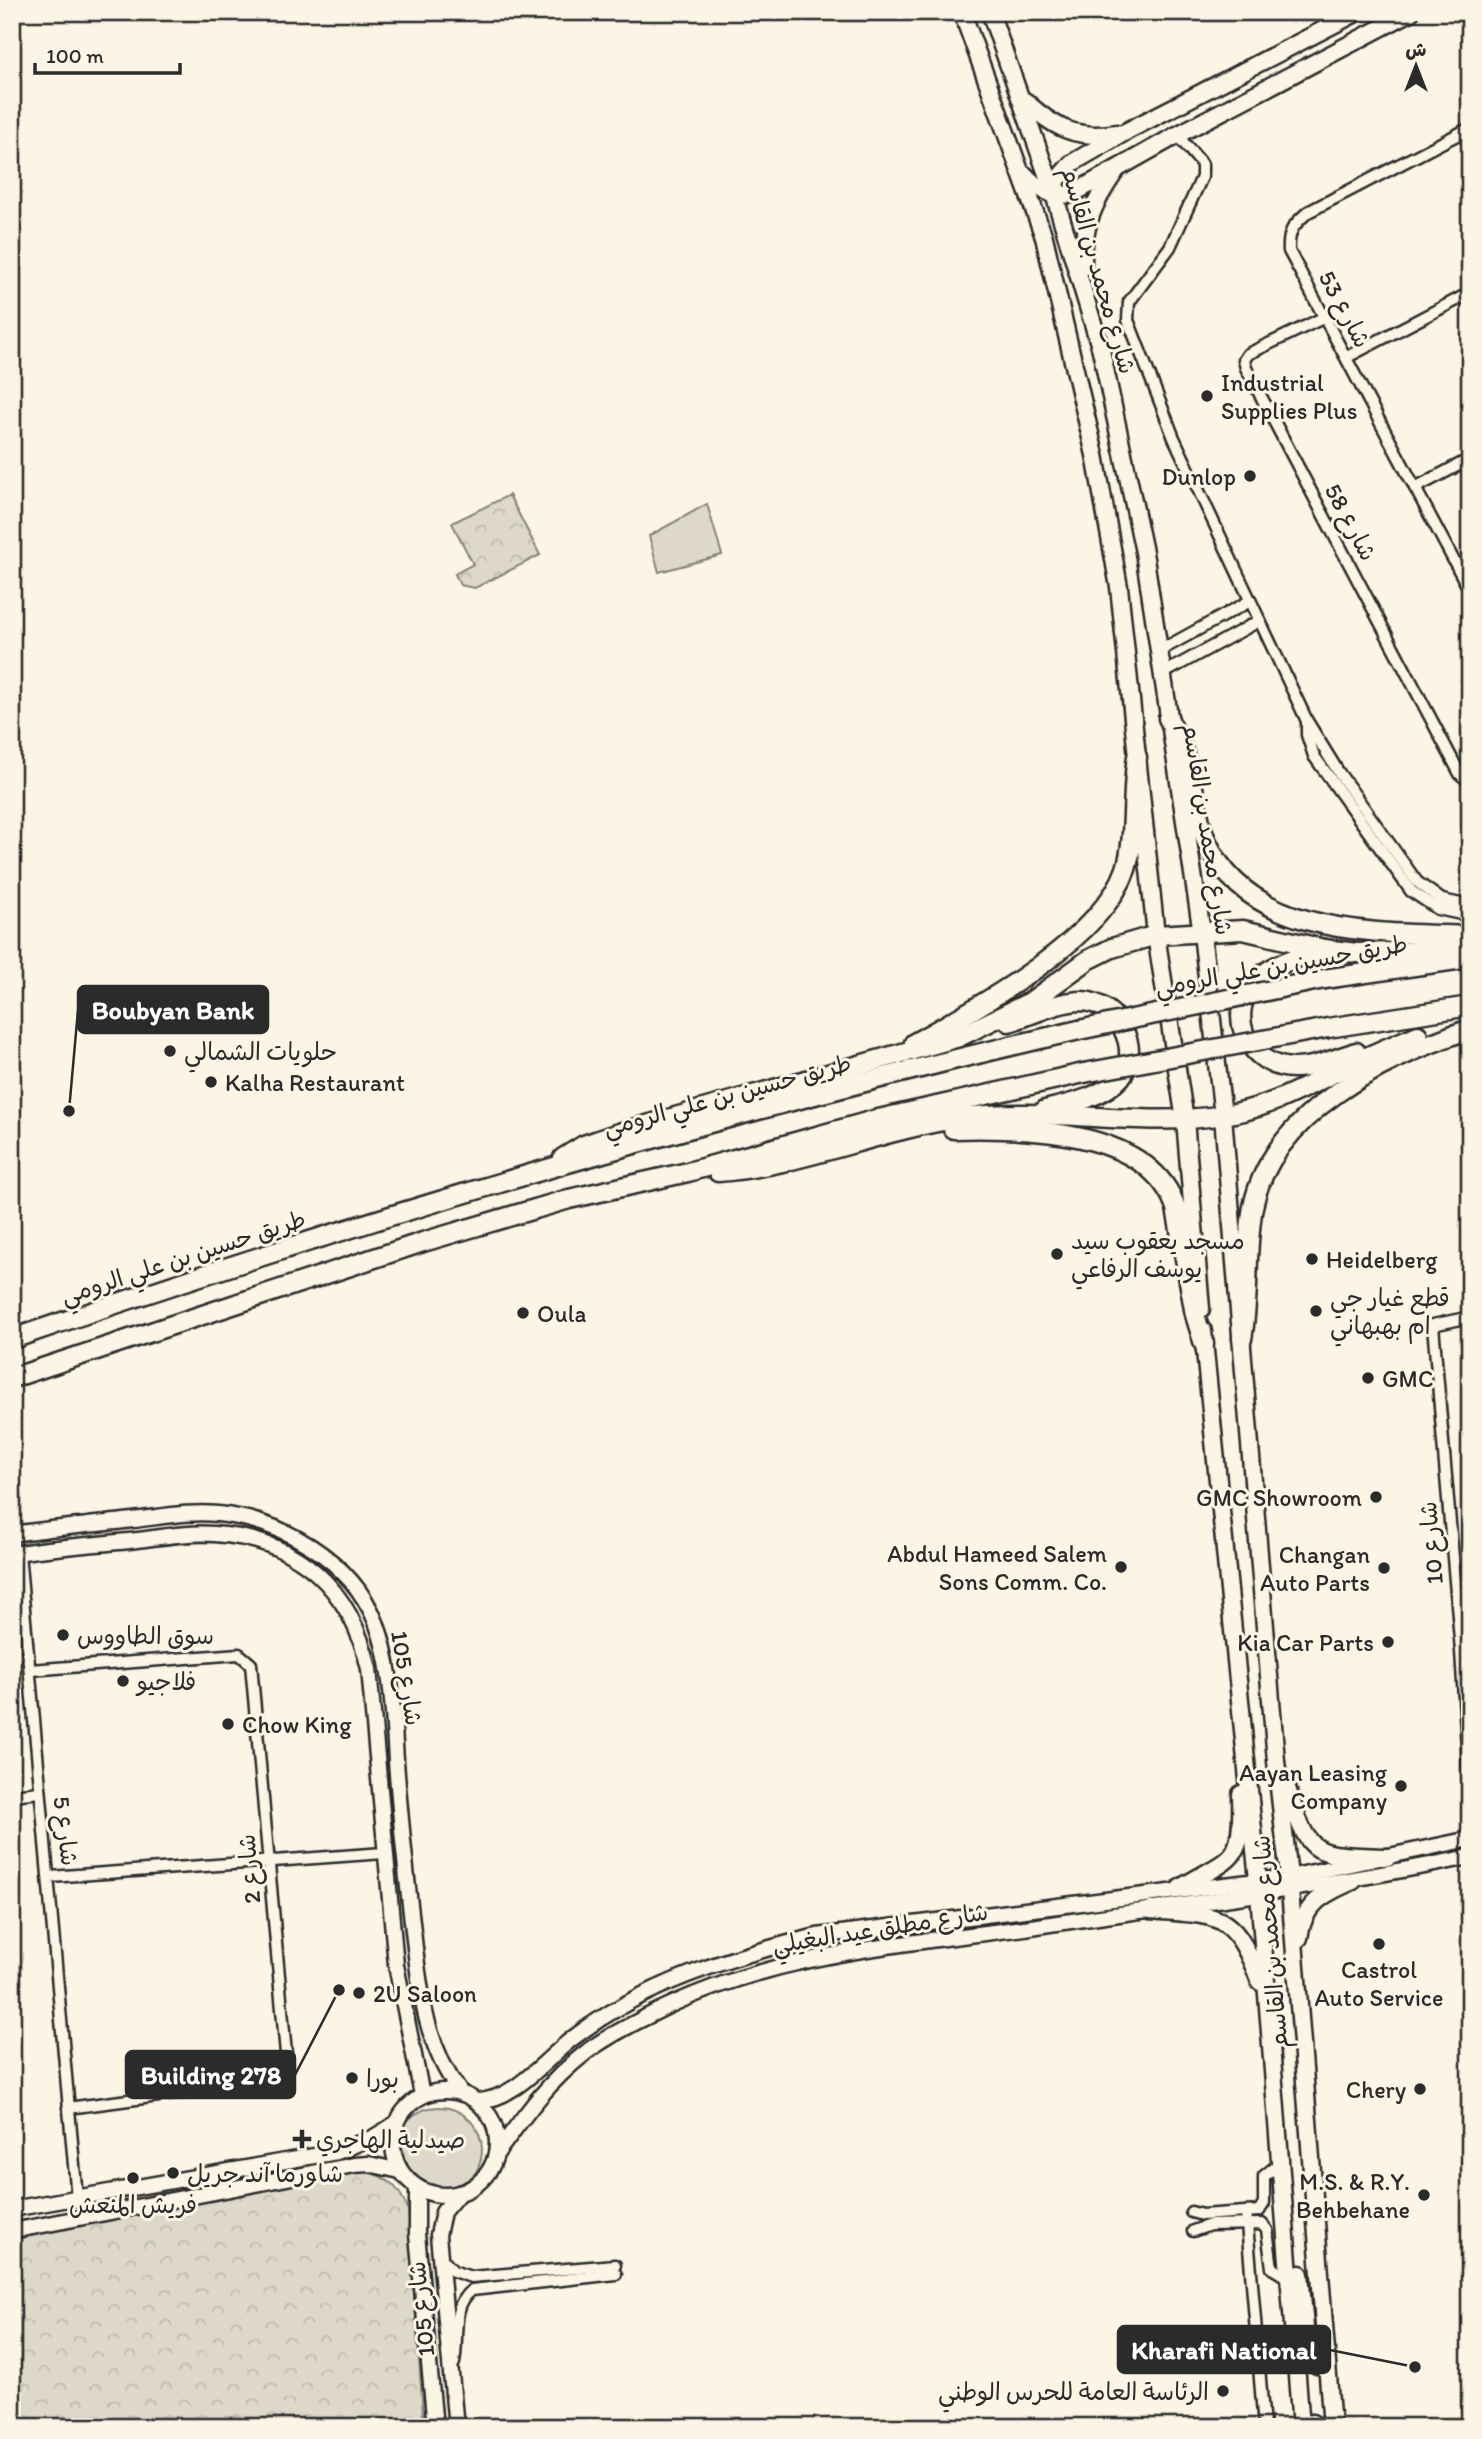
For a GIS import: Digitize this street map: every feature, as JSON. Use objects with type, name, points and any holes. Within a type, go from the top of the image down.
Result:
[{"type":"highway","points":[[1168,718],[1187,763],[1199,821],[1208,845],[1222,867],[1247,891],[1277,909],[1342,927],[1384,933],[1470,936]]},
{"type":"highway","points":[[886,1058],[1020,979],[1065,944],[1105,904],[1120,882],[1129,857],[1137,757]]},
{"type":"highway","points":[[959,1037],[1030,1002],[1088,960],[1112,947],[1156,935],[1243,930],[1324,949],[1393,954],[1470,945]]},
{"type":"highway","points":[[1324,949],[1266,973],[1253,984],[1244,998],[1241,1015],[1243,1032],[1250,1047],[1262,1059],[1278,1066],[1313,1066],[1470,1022]]},
{"type":"highway","name":"طريق حسين بن علي الرومي","points":[[12,1339],[552,1167],[954,1059],[1324,979],[1470,958]]},
{"type":"highway","points":[[552,1167],[584,1145],[621,1132],[959,1037],[1065,1003],[1085,1001],[1104,1007],[1119,1021],[1127,1039],[1128,1058],[1121,1077],[1107,1089],[1082,1099],[1028,1114]]},
{"type":"highway","points":[[12,1378],[423,1242],[569,1199],[688,1172],[874,1120],[1084,1073],[1328,1028],[1470,1006]]},
{"type":"highway","points":[[1242,1339],[1253,1208],[1265,1172],[1285,1141],[1313,1113],[1375,1068],[1402,1054],[1470,1029]]},
{"type":"highway","points":[[688,1172],[763,1166],[814,1155],[901,1130],[964,1117],[1028,1114],[1185,1119],[1223,1115],[1280,1100],[1360,1060],[1419,1035]]},
{"type":"highway","points":[[901,1130],[1028,1131],[1100,1144],[1140,1159],[1160,1177],[1173,1199],[1195,1315],[1204,1345]]},
{"type":"main road","name":"شارع محمد بن القاسم","points":[[962,12],[1044,237],[1095,455],[1119,587],[1156,935],[1185,1119],[1204,1345],[1259,1888],[1303,2427]]},
{"type":"main road","name":"شارع محمد بن القاسم","points":[[990,12],[1023,99],[1101,350],[1142,539],[1202,933],[1223,1115],[1276,1761],[1296,1965],[1332,2427]]},
{"type":"main road","points":[[1044,237],[1046,213],[1057,180],[1072,163],[1126,131],[1357,12]]},
{"type":"main road","points":[[1021,172],[1034,186],[1054,194],[1072,194],[1177,135],[1348,48],[1411,12]]},
{"type":"main road","points":[[1337,23],[1334,36],[1336,42],[1348,48]]},
{"type":"main road","points":[[1023,99],[1048,123],[1069,133],[1086,136],[1126,131]]},
{"type":"main road","points":[[1083,287],[1085,226],[1100,193],[1120,166]]},
{"type":"main road","points":[[1180,1888],[1227,1862],[1240,1838],[1234,1624]]},
{"type":"main road","points":[[1276,1761],[1298,1825],[1314,1846],[1338,1856],[1388,1857]]},
{"type":"main road","points":[[1296,1965],[1302,1919],[1310,1906],[1332,1889],[1353,1881]]},
{"type":"main road","points":[[1150,1910],[1203,1914],[1234,1930],[1248,1948],[1268,2003]]},
{"type":"main road","points":[[1285,2219],[1295,2235],[1297,2245],[1308,2359],[1317,2365],[1324,2362],[1326,2356]]},
{"type":"main road","points":[[1303,2427],[1312,2423],[1319,2427]]},
{"type":"street","points":[[1466,130],[1470,146]]},
{"type":"street","name":"شارع 53","points":[[1466,130],[1308,212],[1290,227],[1289,251],[1470,591]]},
{"type":"street","points":[[1177,135],[1199,160],[1203,173],[1177,235],[1133,294],[1128,320],[1174,438],[1307,721],[1339,773],[1417,881],[1442,900],[1470,906]]},
{"type":"street","points":[[1347,357],[1470,293]]},
{"type":"street","name":"شارع 58","points":[[1325,317],[1248,354],[1244,360],[1246,368],[1460,774],[1470,782]]},
{"type":"street","points":[[1415,488],[1470,459]]},
{"type":"street","points":[[1159,651],[1250,601]]},
{"type":"street","points":[[1162,674],[1259,621]]},
{"type":"street","points":[[1307,721],[1307,735],[1314,756],[1411,891],[1438,909],[1470,916]]},
{"type":"street","name":"شارع 10","points":[[1470,1317],[1433,1325],[1466,1650],[1470,1795]]},
{"type":"street","name":"شارع 105","points":[[12,1534],[203,1514],[237,1517],[268,1524],[306,1543],[336,1566],[360,1594],[375,1621],[385,1656],[402,1847],[421,1993],[436,2051],[460,2092]]},
{"type":"street","points":[[141,1519],[149,1529],[145,1539]]},
{"type":"street","name":"شارع 105","points":[[16,1553],[212,1534],[241,1537],[288,1553],[332,1585],[357,1630],[366,1653],[373,1701],[384,1853],[396,1965],[422,2095]]},
{"type":"street","name":"شارع 5","points":[[16,1553],[50,1877],[77,2198]]},
{"type":"street","name":"شارع 2","points":[[30,1670],[239,1654],[251,1664],[287,2065],[285,2076],[274,2081],[68,2108]]},
{"type":"street","points":[[373,1701],[380,1697],[391,1700]]},
{"type":"street","points":[[12,1795],[40,1792]]},
{"type":"street","points":[[1289,1884],[1388,1857],[1470,1839]]},
{"type":"street","points":[[50,1877],[384,1853]]},
{"type":"street","points":[[1289,1884],[1353,1881],[1470,1857]]},
{"type":"street","name":"شارع مطلق عيد البغيلي","points":[[497,2152],[525,2111],[585,2053],[627,2027],[683,1998],[734,1978],[787,1963],[847,1952],[1150,1910],[1289,1884]]},
{"type":"street","name":"شارع مطلق عيد البغيلي","points":[[477,2101],[504,2094],[574,2037],[618,2009],[729,1959],[817,1936],[1180,1888],[1259,1888]]},
{"type":"street","points":[[847,1952],[861,1942],[933,1932],[938,1929],[939,1920]]},
{"type":"street","points":[[435,2091],[460,2092],[477,2101],[494,2124],[497,2152],[484,2178],[459,2193],[438,2194],[417,2187],[400,2171],[392,2140],[402,2112],[422,2095],[435,2091]]},
{"type":"street","points":[[12,2209],[337,2152],[374,2137],[396,2124]]},
{"type":"street","points":[[1191,2212],[1202,2215],[1263,2208],[1264,2176],[1280,2163]]},
{"type":"street","points":[[12,2231],[354,2165],[369,2164],[400,2171]]},
{"type":"street","name":"شارع 105","points":[[417,2187],[417,2234],[435,2427]]},
{"type":"street","name":"شارع 105","points":[[456,2427],[438,2254],[439,2223],[447,2205],[459,2193]]},
{"type":"street","points":[[1246,2212],[1264,2427]]},
{"type":"street","points":[[1194,2231],[1204,2226],[1259,2223],[1266,2228],[1272,2268],[1290,2279]]},
{"type":"street","points":[[438,2254],[453,2271],[471,2277],[616,2269],[472,2290],[463,2299],[458,2310],[456,2347],[450,2377]]},
{"type":"green space","points":[[509,495],[540,555],[475,588],[460,585],[455,574],[473,564],[452,523]]},
{"type":"green space","points":[[707,504],[722,555],[659,572],[649,536]]},
{"type":"green space","points":[[439,2107],[455,2111],[469,2120],[478,2134],[482,2150],[478,2166],[469,2180],[455,2189],[439,2193],[423,2189],[409,2180],[400,2166],[396,2150],[400,2134],[409,2120],[423,2111]]},
{"type":"green space","points":[[365,2171],[392,2184],[408,2210],[424,2427],[12,2427],[12,2238]]},
{"type":"place","name":"Industrial Supplies Plus","points":[[1207,396]]},
{"type":"place","name":"Dunlop","points":[[1250,476]]},
{"type":"place","name":"حلويات الشمالي","points":[[170,1051]]},
{"type":"place","name":"Kalha Restaurant","points":[[211,1082]]},
{"type":"place","name":"Boubyan Bank","points":[[69,1111]]},
{"type":"place","name":"مسجد يعقوب سيد يوسف الرفاعي","points":[[1057,1254]]},
{"type":"place","name":"Heidelberg","points":[[1312,1259]]},
{"type":"place","name":"قطع غيار جي ام بهبهاني","points":[[1316,1311]]},
{"type":"place","name":"Oula","points":[[523,1313]]},
{"type":"place","name":"GMC","points":[[1368,1378]]},
{"type":"place","name":"GMC Showroom","points":[[1376,1497]]},
{"type":"place","name":"Abdul Hameed Salem Sons Comm. Co.","points":[[1121,1567]]},
{"type":"place","name":"Changan Auto Parts","points":[[1384,1568]]},
{"type":"place","name":"سوق الطاووس","points":[[63,1635]]},
{"type":"place","name":"Kia Car Parts","points":[[1388,1642]]},
{"type":"place","name":"فلاجيو","points":[[123,1681]]},
{"type":"place","name":"Chow King","points":[[228,1724]]},
{"type":"place","name":"Aayan Leasing Company","points":[[1401,1786]]},
{"type":"place","name":"Castrol Auto Service","points":[[1379,1944]]},
{"type":"place","name":"Building 278","points":[[339,1990]]},
{"type":"place","name":"2U Saloon","points":[[359,1993]]},
{"type":"place","name":"بورا","points":[[352,2078]]},
{"type":"place","name":"Chery","points":[[1420,2089]]},
{"type":"place","name":"صيدلية الهاجري","points":[[302,2139]]},
{"type":"place","name":"شاورما آند جريل","points":[[173,2173]]},
{"type":"place","name":"فريش المنعش","points":[[133,2178]]},
{"type":"place","name":"M.S. & R.Y. Behbehane","points":[[1424,2195]]},
{"type":"place","name":"Kharafi National","points":[[1415,2367]]},
{"type":"place","name":"الرئاسة العامة للحرس الوطني","points":[[1223,2391]]}]
